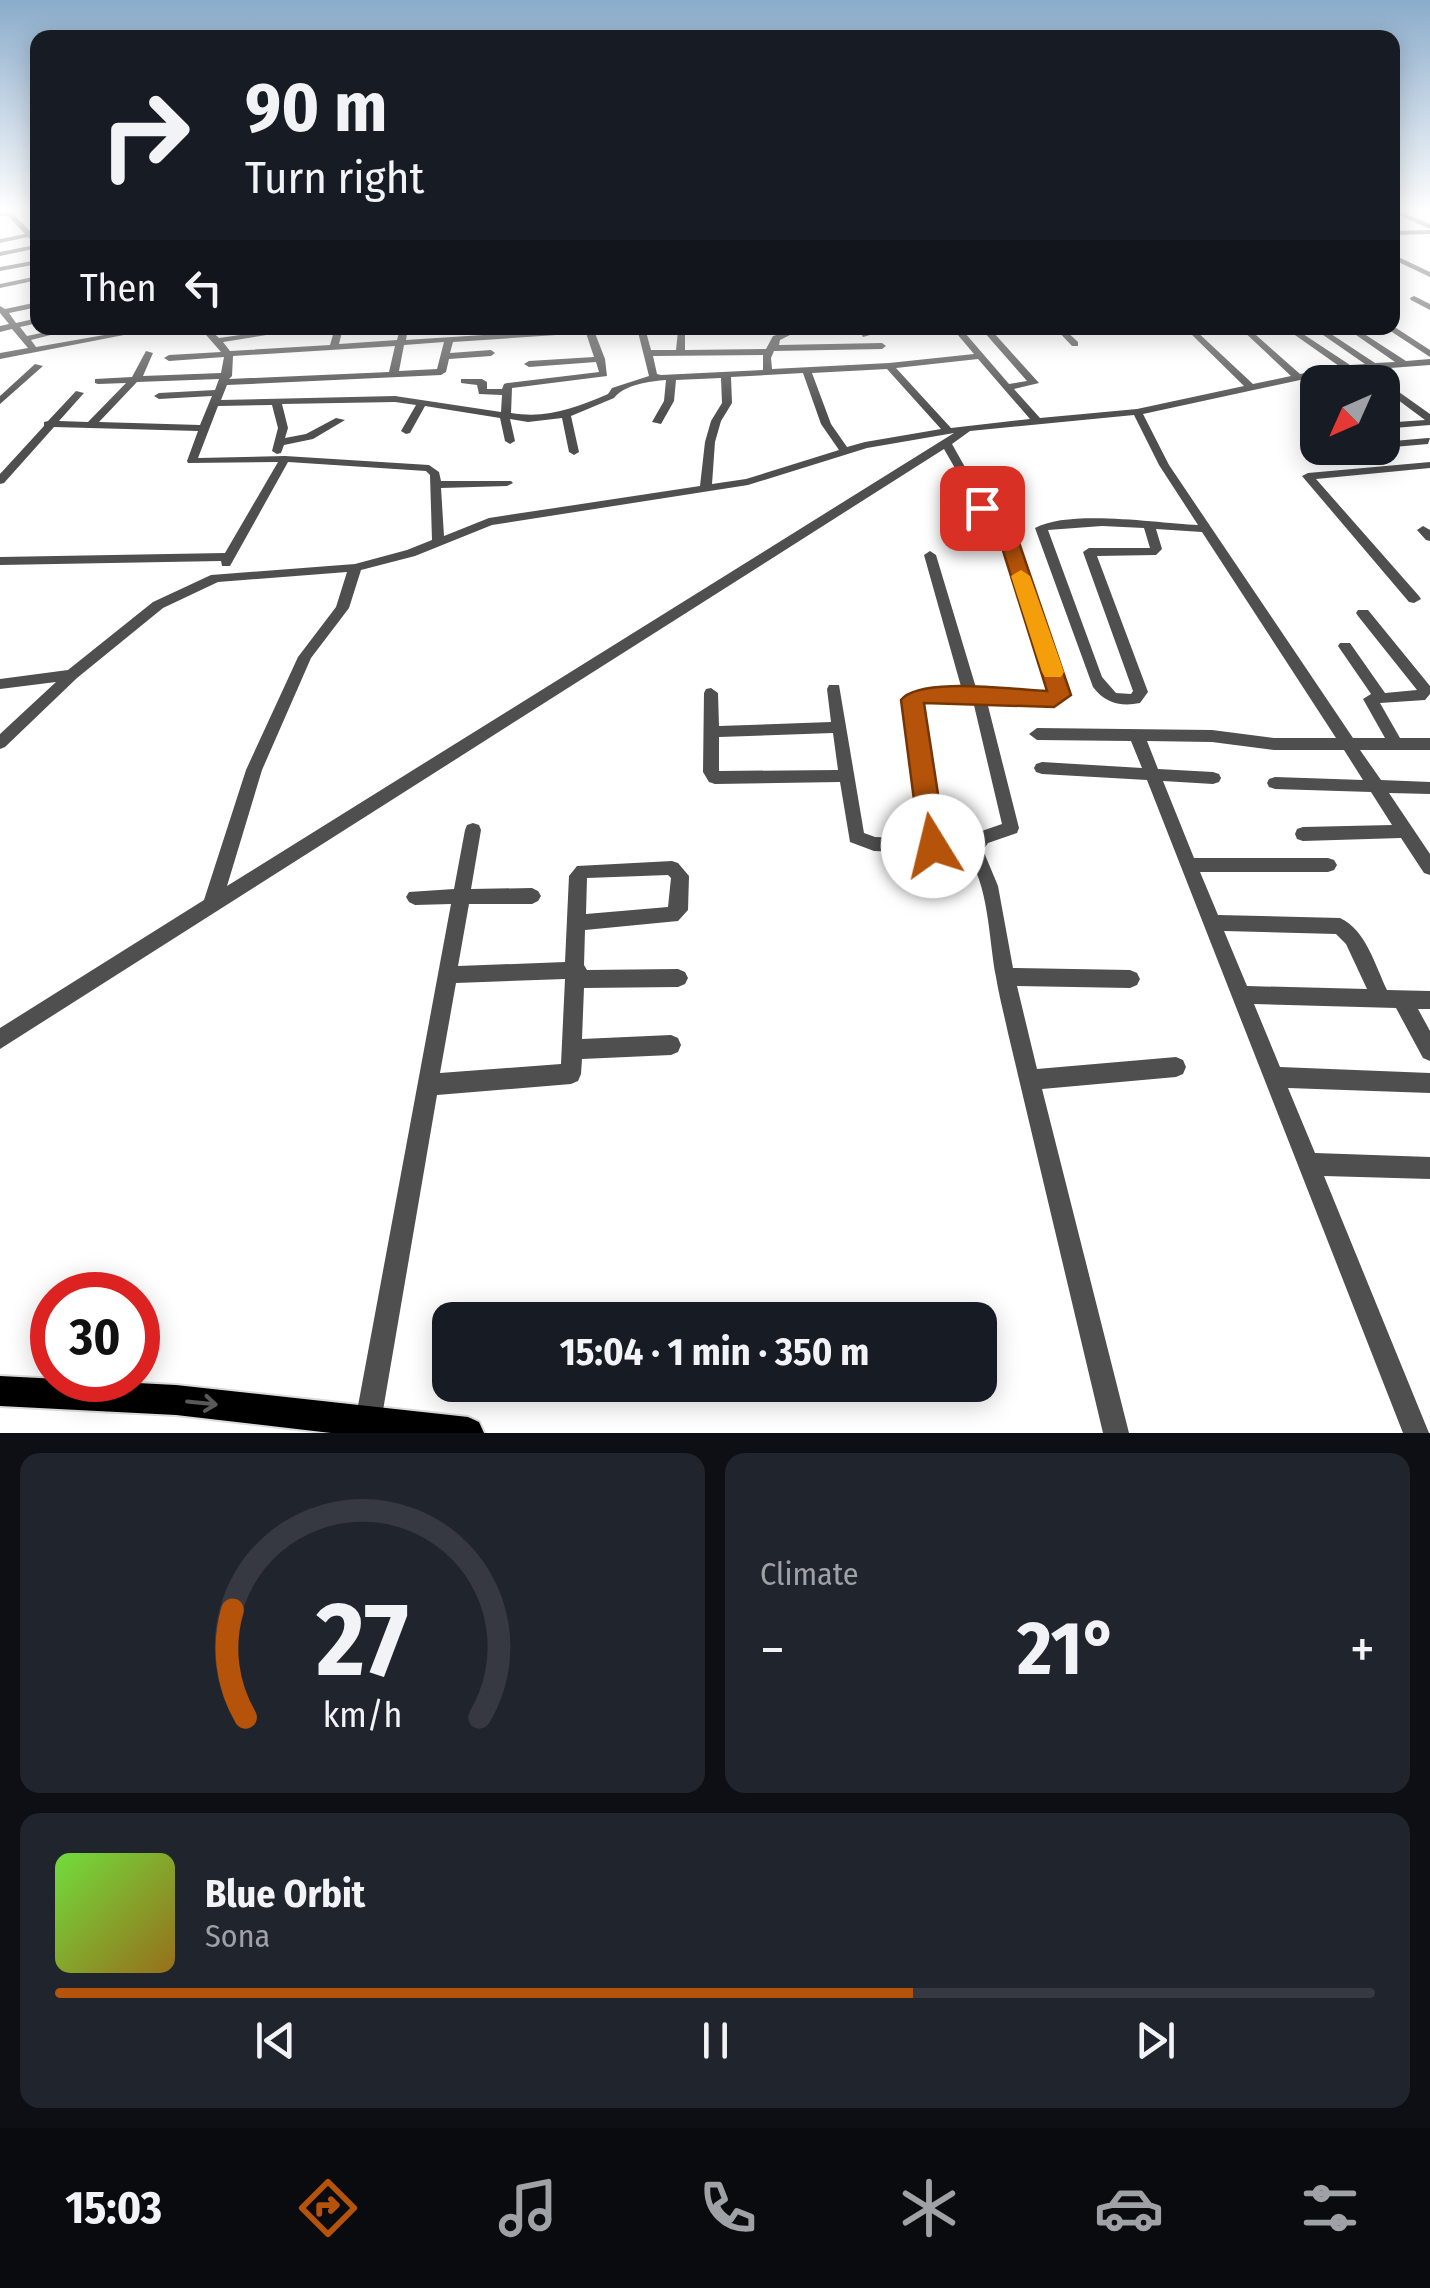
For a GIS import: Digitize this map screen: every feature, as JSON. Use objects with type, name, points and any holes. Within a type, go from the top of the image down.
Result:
[{"type":"main road","points":[[0,1391],[260,1422],[368,1422],[468,1433]]},
{"type":"street","points":[[0,286],[30,280]]},
{"type":"street","points":[[1414,298],[1430,308]]},
{"type":"street","points":[[30,305],[2,310],[34,350]]},
{"type":"street","points":[[0,329],[30,322]]},
{"type":"street","points":[[1400,334],[1430,354]]},
{"type":"street","points":[[25,339],[43,335]]},
{"type":"street","points":[[0,356],[117,335]]},
{"type":"street","points":[[210,335],[228,355]]},
{"type":"street","points":[[264,335],[170,353],[183,357],[363,349],[478,335]]},
{"type":"street","points":[[334,348],[337,335]]},
{"type":"street","points":[[363,349],[369,335]]},
{"type":"street","points":[[393,374],[402,335]]},
{"type":"street","points":[[159,396],[443,371],[452,335]]},
{"type":"street","points":[[489,370],[494,335]]},
{"type":"street","points":[[464,381],[482,382],[482,392],[506,392],[515,383],[604,374],[592,335]]},
{"type":"street","points":[[643,335],[656,377]]},
{"type":"street","points":[[678,335],[680,352]]},
{"type":"street","points":[[768,372],[776,338],[785,335]]},
{"type":"street","points":[[962,335],[1038,421]]},
{"type":"street","points":[[992,335],[1034,382],[1004,387]]},
{"type":"street","points":[[1067,335],[1075,344]]},
{"type":"street","points":[[1197,335],[1252,388]]},
{"type":"street","points":[[1253,335],[1300,371]]},
{"type":"street","points":[[1302,335],[1358,365]]},
{"type":"street","points":[[1326,335],[1359,365]]},
{"type":"street","points":[[1361,335],[1403,363]]},
{"type":"street","points":[[647,354],[882,346]]},
{"type":"street","points":[[446,356],[491,352]]},
{"type":"street","points":[[92,424],[135,380],[149,353]]},
{"type":"street","points":[[228,355],[221,389],[200,428],[195,462],[281,453],[429,468],[434,472],[436,485],[438,541]]},
{"type":"street","points":[[98,381],[135,380],[221,389],[276,402],[386,399],[528,420],[566,415],[613,396],[615,390],[656,377],[889,366],[978,356]]},
{"type":"street","points":[[175,369],[183,357]]},
{"type":"street","points":[[529,364],[600,359]]},
{"type":"street","points":[[1374,365],[1430,362]]},
{"type":"street","points":[[0,402],[38,366]]},
{"type":"street","points":[[889,366],[948,438],[984,510],[1002,519],[1060,692],[1054,699],[918,694],[912,700],[933,846]]},
{"type":"street","points":[[806,370],[826,424],[844,450]]},
{"type":"street","points":[[706,488],[710,445],[719,411],[727,403],[726,375]]},
{"type":"street","points":[[658,422],[670,401],[670,378]]},
{"type":"street","points":[[0,1038],[948,438],[968,428],[1137,412],[1300,380]]},
{"type":"street","points":[[506,392],[505,427],[510,441]]},
{"type":"street","points":[[0,481],[79,394]]},
{"type":"street","points":[[1400,398],[1428,421]]},
{"type":"street","points":[[215,578],[281,453],[284,428],[276,402]]},
{"type":"street","points":[[406,431],[421,405]]},
{"type":"street","points":[[1137,412],[1164,465],[1430,868]]},
{"type":"street","points":[[566,415],[574,452]]},
{"type":"street","points":[[1400,425],[1428,421]]},
{"type":"street","points":[[340,423],[281,453],[308,437],[340,423]]},
{"type":"street","points":[[48,424],[200,428]]},
{"type":"street","points":[[4,736],[164,600],[215,578],[355,568],[502,518],[762,478],[844,450],[948,438]]},
{"type":"street","points":[[1400,444],[1428,440]]},
{"type":"street","points":[[1414,598],[1308,476],[1430,465]]},
{"type":"street","points":[[436,485],[507,483]]},
{"type":"street","points":[[1149,527],[1156,548],[1152,552],[1089,552],[1141,692],[1140,697],[1126,701],[1101,690],[1041,529],[1149,527],[1206,528]]},
{"type":"street","points":[[0,561],[133,555],[228,557]]},
{"type":"street","points":[[930,555],[975,696],[1011,828],[982,838],[974,850]]},
{"type":"street","points":[[212,905],[254,770],[305,657],[342,608],[355,568]]},
{"type":"street","points":[[1363,613],[1426,690],[1420,696],[1379,695],[1370,702],[1396,745]]},
{"type":"street","points":[[1345,646],[1379,695]]},
{"type":"street","points":[[0,684],[72,675]]},
{"type":"street","points":[[834,689],[856,838],[874,844],[974,850],[984,863],[1005,977],[1116,1433]]},
{"type":"street","points":[[712,693],[711,772],[716,778],[846,776]]},
{"type":"street","points":[[711,732],[840,727]]},
{"type":"street","points":[[1037,734],[1430,744]]},
{"type":"street","points":[[1137,736],[1416,1433]]},
{"type":"street","points":[[1042,768],[1214,778]]},
{"type":"street","points":[[1275,783],[1430,788]]},
{"type":"street","points":[[368,1422],[473,830]]},
{"type":"street","points":[[1303,834],[1405,832]]},
{"type":"street","points":[[1188,865],[1328,865]]},
{"type":"street","points":[[426,1084],[568,1077],[574,1070],[578,876],[583,872],[672,868],[680,876],[679,910],[672,915],[578,924]]},
{"type":"street","points":[[415,897],[532,896]]},
{"type":"street","points":[[1211,923],[1340,926],[1353,938],[1391,999],[1430,1050]]},
{"type":"street","points":[[446,975],[678,978]]},
{"type":"street","points":[[1005,977],[1130,979]]},
{"type":"street","points":[[1240,995],[1430,1000]]},
{"type":"street","points":[[575,1049],[671,1045]]},
{"type":"street","points":[[1032,1080],[1176,1068]]},
{"type":"street","points":[[1273,1077],[1430,1083]]},
{"type":"street","points":[[1308,1164],[1430,1168]]},
{"type":"slow traffic","points":[[1021,576],[1053,672]]},
{"type":"route","points":[[933,846],[912,700],[918,694],[1054,699],[1060,695],[1002,519],[982,508]]}]
